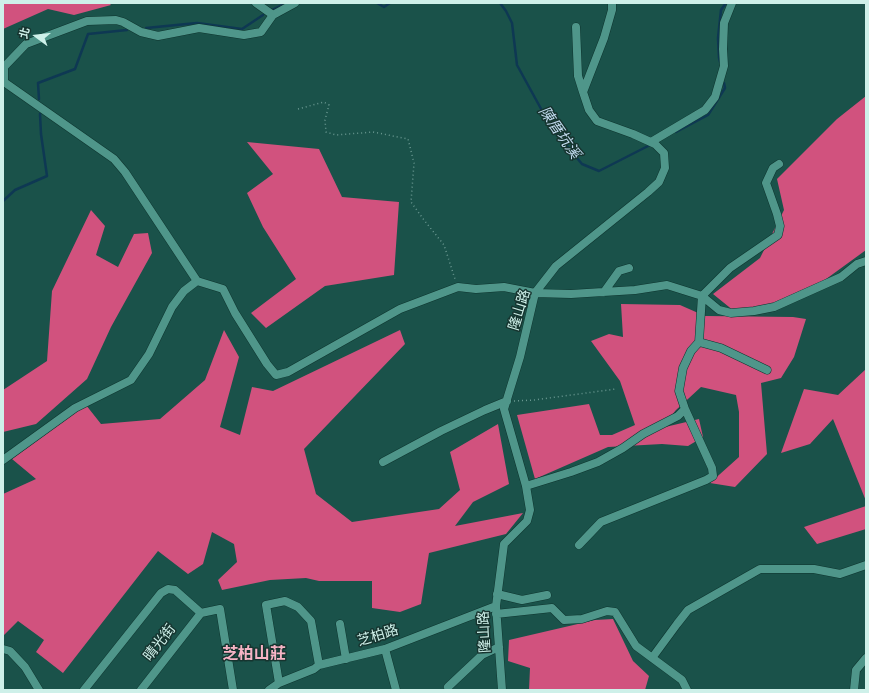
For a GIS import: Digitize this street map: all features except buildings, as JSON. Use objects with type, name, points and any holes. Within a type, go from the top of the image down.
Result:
[{"type":"street","points":[[256,3],[273,15]]},
{"type":"street","points":[[295,3],[273,15],[261,32],[244,35],[199,28],[158,36],[141,32],[123,22],[116,20],[87,21],[26,44],[4,67],[4,82],[114,159],[130,179],[197,281],[223,289],[235,313],[267,364],[276,375],[288,372],[400,309],[458,287],[476,289],[504,287],[536,293],[571,294],[635,290],[667,285],[702,296],[719,310],[731,313],[774,307],[842,277],[857,264],[866,261]]},
{"type":"street","points":[[583,92],[604,38],[612,10],[612,3]]},
{"type":"street","points":[[576,27],[578,76],[589,110],[597,121],[653,143],[705,110],[715,97],[724,66],[724,23],[732,3]]},
{"type":"street","name":"隆山路","points":[[502,690],[496,610],[504,544],[527,521],[530,510],[526,486],[504,410],[506,401],[520,357],[536,293],[556,266],[659,182],[665,168],[664,153],[653,143]]},
{"type":"street","points":[[579,545],[600,522],[713,476],[712,468],[685,409],[679,391],[683,368],[691,351],[699,342],[702,296],[730,268],[778,235],[780,226],[766,183],[773,168],[779,164]]},
{"type":"street","points":[[604,292],[619,271],[629,268]]},
{"type":"street","points":[[3,460],[75,408],[131,380],[149,354],[172,308],[184,291],[197,281]]},
{"type":"street","points":[[699,342],[721,348],[767,370]]},
{"type":"street","points":[[383,462],[441,431],[506,401]]},
{"type":"street","points":[[526,486],[598,462],[643,434],[678,416],[685,409]]},
{"type":"street","points":[[687,690],[682,680],[652,658],[688,610],[760,569],[814,569],[840,574],[866,565]]},
{"type":"street","points":[[84,690],[161,593],[168,589],[175,590],[201,613],[220,609],[233,690]]},
{"type":"street","points":[[497,594],[522,600],[547,594]]},
{"type":"street","points":[[279,683],[266,605],[285,600],[298,607],[311,621],[319,665]]},
{"type":"street","name":"芝柏路","points":[[269,690],[279,683],[314,669],[319,665],[385,649],[496,610],[552,608],[564,620],[582,619],[607,611],[615,612],[636,646],[652,658]]},
{"type":"street","name":"晴光街","points":[[141,690],[201,613]]},
{"type":"street","points":[[340,624],[346,658]]},
{"type":"street","points":[[448,686],[482,655],[499,647]]},
{"type":"street","points":[[3,649],[10,651],[25,667],[39,690]]},
{"type":"street","points":[[385,649],[396,690]]},
{"type":"street","points":[[854,690],[856,670],[866,658]]},
{"type":"path","points":[[298,109],[324,102],[329,105],[325,120],[326,132],[336,135],[373,132],[408,139],[414,163],[412,202],[444,245],[458,287]]},
{"type":"path","points":[[506,401],[534,400],[616,389]]},
{"type":"shaded area","points":[[3,3],[109,3],[111,5],[74,15],[48,9],[3,29]]},
{"type":"shaded area","points":[[866,96],[866,250],[800,298],[734,311],[713,294],[760,258],[784,210],[777,179],[837,119]]},
{"type":"shaded area","points":[[247,142],[319,149],[342,197],[399,202],[394,275],[325,286],[266,328],[251,313],[296,279],[263,227],[247,193],[273,174]]},
{"type":"shaded area","points":[[91,210],[105,226],[96,255],[118,267],[134,234],[148,233],[152,253],[111,327],[87,379],[36,424],[3,432],[3,390],[47,361],[52,291]]},
{"type":"shaded area","points":[[621,304],[680,305],[705,316],[793,317],[806,319],[794,357],[781,378],[761,383],[767,454],[735,487],[710,483],[739,457],[739,412],[736,395],[701,387],[676,410],[661,428],[699,419],[703,437],[688,446],[662,444],[608,447],[535,479],[517,415],[589,404],[600,435],[612,435],[635,425],[620,381],[591,341],[609,334],[623,337]]},
{"type":"shaded area","points":[[224,330],[239,357],[220,427],[240,435],[252,387],[273,391],[400,330],[405,344],[304,449],[316,494],[352,522],[439,509],[460,490],[450,452],[498,424],[509,484],[473,502],[455,526],[523,513],[506,534],[429,553],[421,604],[400,612],[372,608],[372,581],[319,581],[306,578],[270,580],[222,590],[218,580],[237,562],[234,544],[212,532],[203,564],[188,574],[158,551],[63,673],[36,652],[44,640],[18,621],[3,636],[3,494],[36,479],[12,459],[86,405],[101,424],[160,419],[205,380]]},
{"type":"shaded area","points":[[866,369],[866,501],[833,419],[810,444],[781,453],[804,389],[838,395]]},
{"type":"shaded area","points":[[866,506],[866,529],[817,544],[804,527]]},
{"type":"shaded area","points":[[613,619],[633,661],[649,676],[645,690],[529,690],[530,668],[508,661],[509,640],[595,620]]},
{"type":"waterway","name":"陳厝坑溪","points":[[270,11],[286,3]]},
{"type":"waterway","name":"陳厝坑溪","points":[[377,3],[384,7],[390,3]]},
{"type":"waterway","name":"陳厝坑溪","points":[[500,3],[512,23],[517,65],[551,127],[582,164],[599,171],[650,145]]},
{"type":"waterway","name":"陳厝坑溪","points":[[720,62],[718,38],[721,10],[726,3]]},
{"type":"waterway","name":"陳厝坑溪","points":[[146,28],[197,23],[242,29],[263,15]]},
{"type":"waterway","name":"陳厝坑溪","points":[[39,99],[38,83],[75,69],[88,34],[127,30]]},
{"type":"waterway","name":"陳厝坑溪","points":[[676,132],[708,115],[725,88],[724,83]]},
{"type":"waterway","name":"陳厝坑溪","points":[[3,201],[15,190],[47,176],[41,134],[40,114]]},
{"type":"district","name":"芝柏山莊","points":[[254,655]]}]
